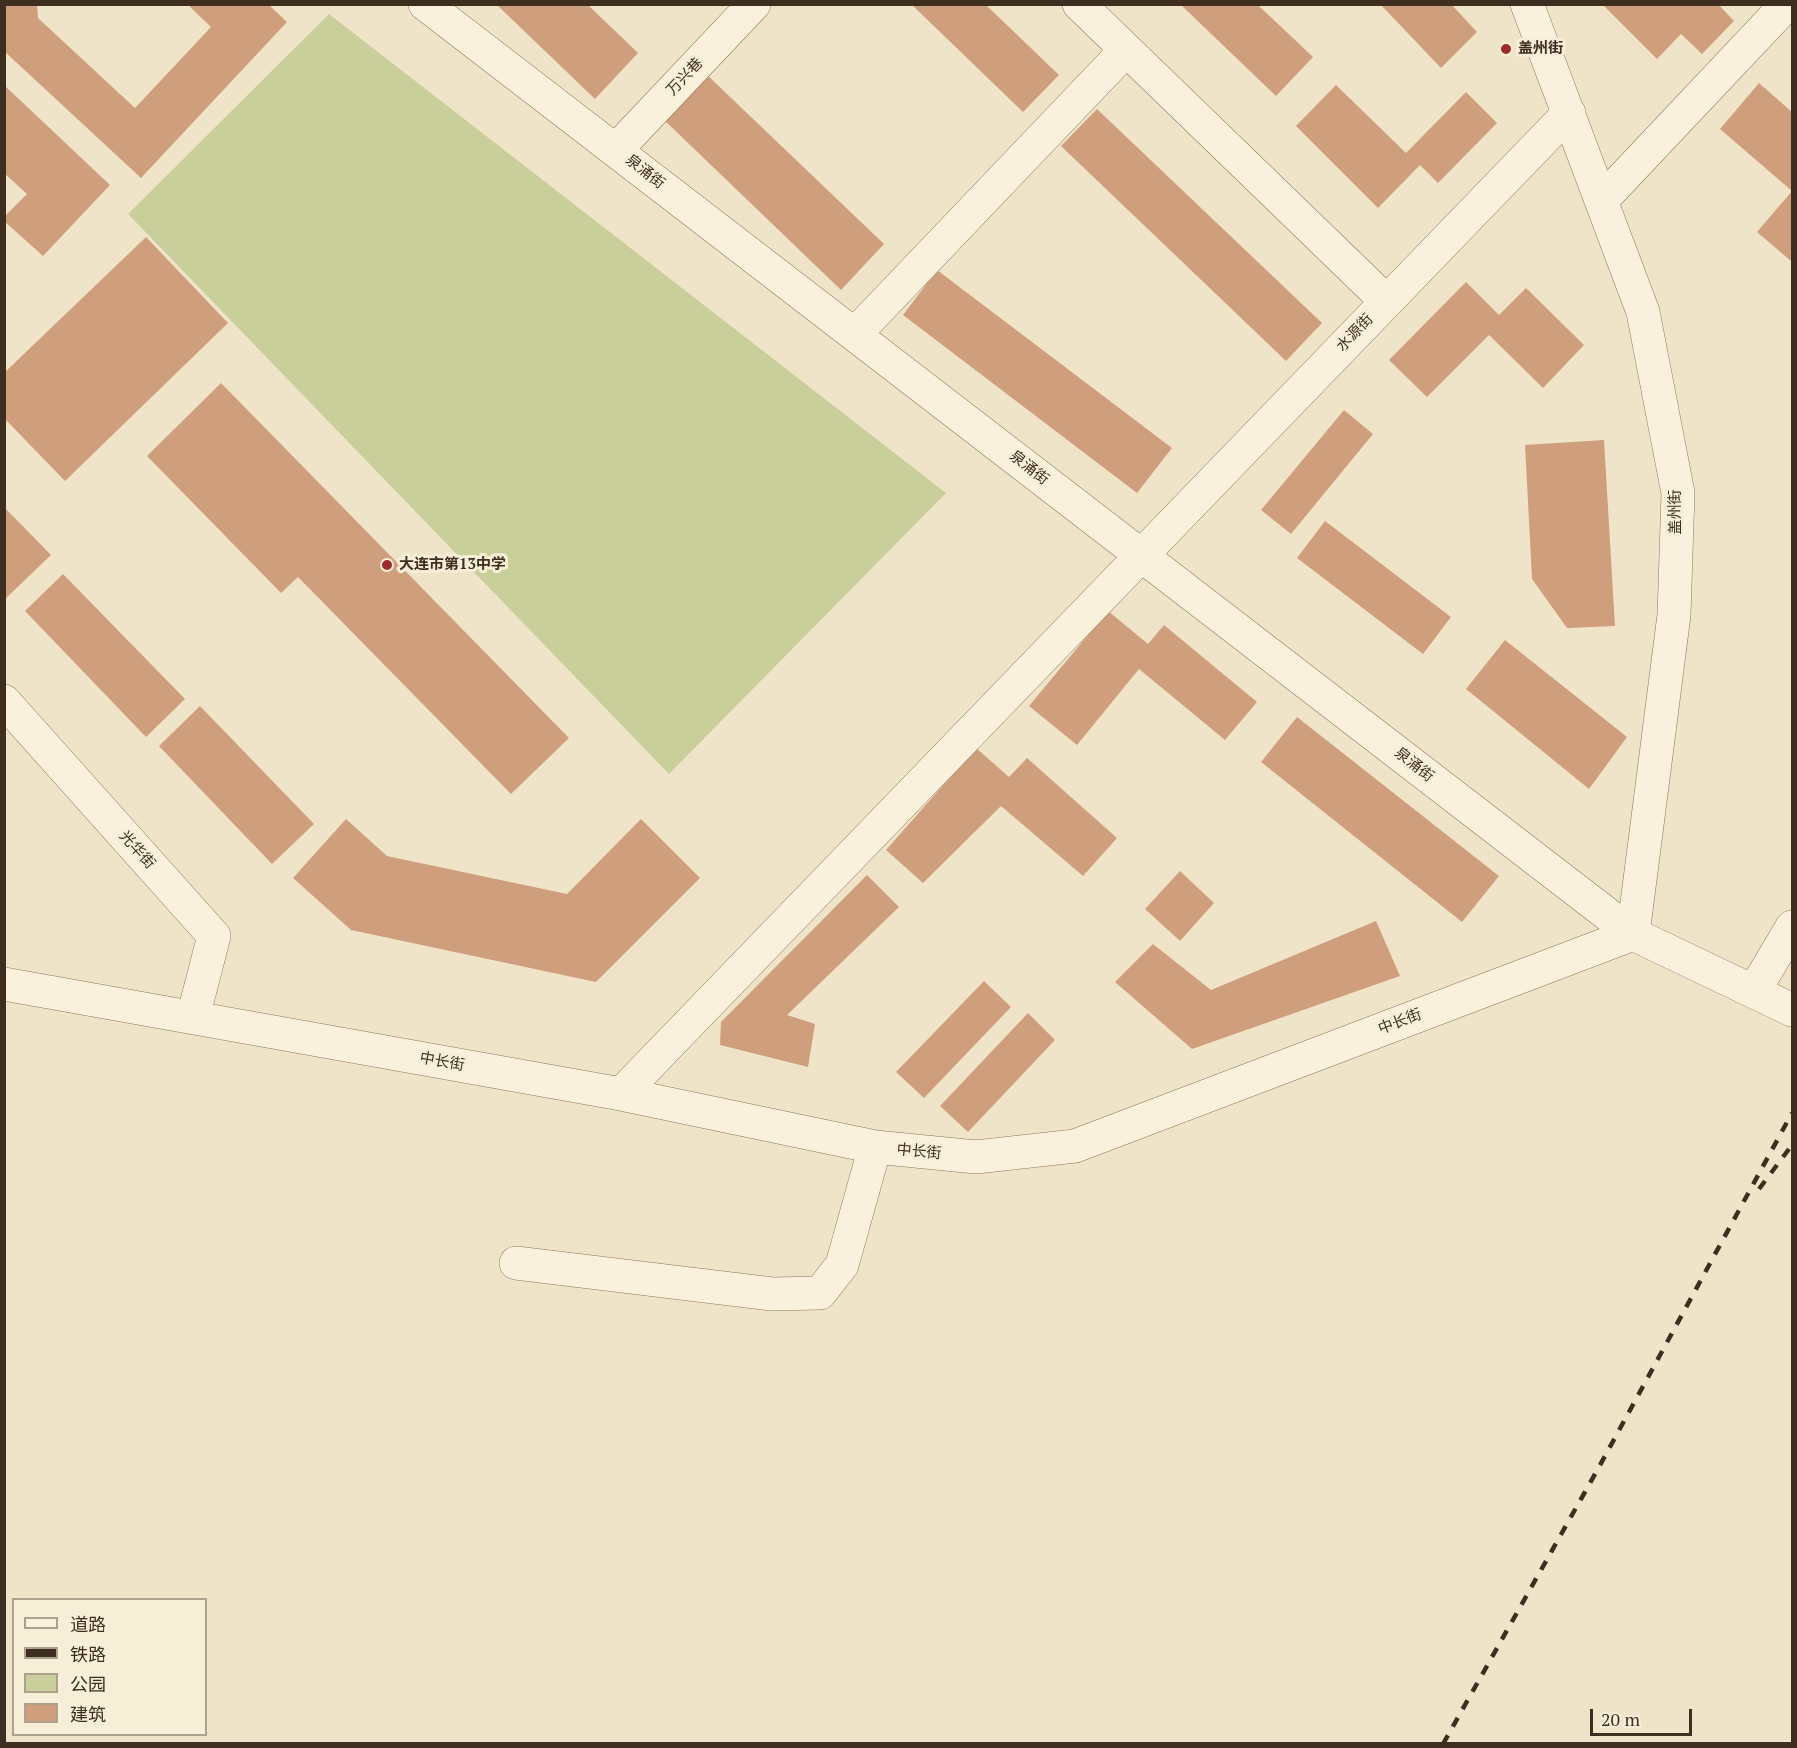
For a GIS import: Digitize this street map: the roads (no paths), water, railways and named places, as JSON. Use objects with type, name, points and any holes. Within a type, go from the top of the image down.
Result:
[{"type":"street","name":"泉涌街","points":[[425,4],[1633,933]]},
{"type":"street","name":"万兴巷","points":[[616,150],[754,4]]},
{"type":"street","points":[[1079,4],[1386,301]]},
{"type":"street","name":"盖州街","points":[[1527,4],[1643,312],[1678,493],[1674,615],[1633,933]]},
{"type":"street","points":[[1602,200],[1787,4]]},
{"type":"street","points":[[855,334],[1126,50]]},
{"type":"street","name":"水源街","points":[[621,1094],[1569,112]]},
{"type":"street","name":"光华街","points":[[4,701],[214,936],[193,1017]]},
{"type":"street","points":[[1754,991],[1792,927]]},
{"type":"street","points":[[1633,933],[1792,1010]]},
{"type":"street","name":"中长街","points":[[4,984],[621,1094],[876,1147],[976,1157],[1075,1146],[1633,933]]},
{"type":"street","points":[[516,1263],[772,1294],[820,1293],[842,1265],[876,1147]]},
{"type":"railway","points":[[1443,1744],[1599,1467],[1792,1113]]},
{"type":"railway","points":[[1759,1189],[1792,1145]]},
{"type":"place","name":"盖州街","points":[[1506,49]]},
{"type":"place","name":"大连市第13中学","points":[[387,565]]}]
